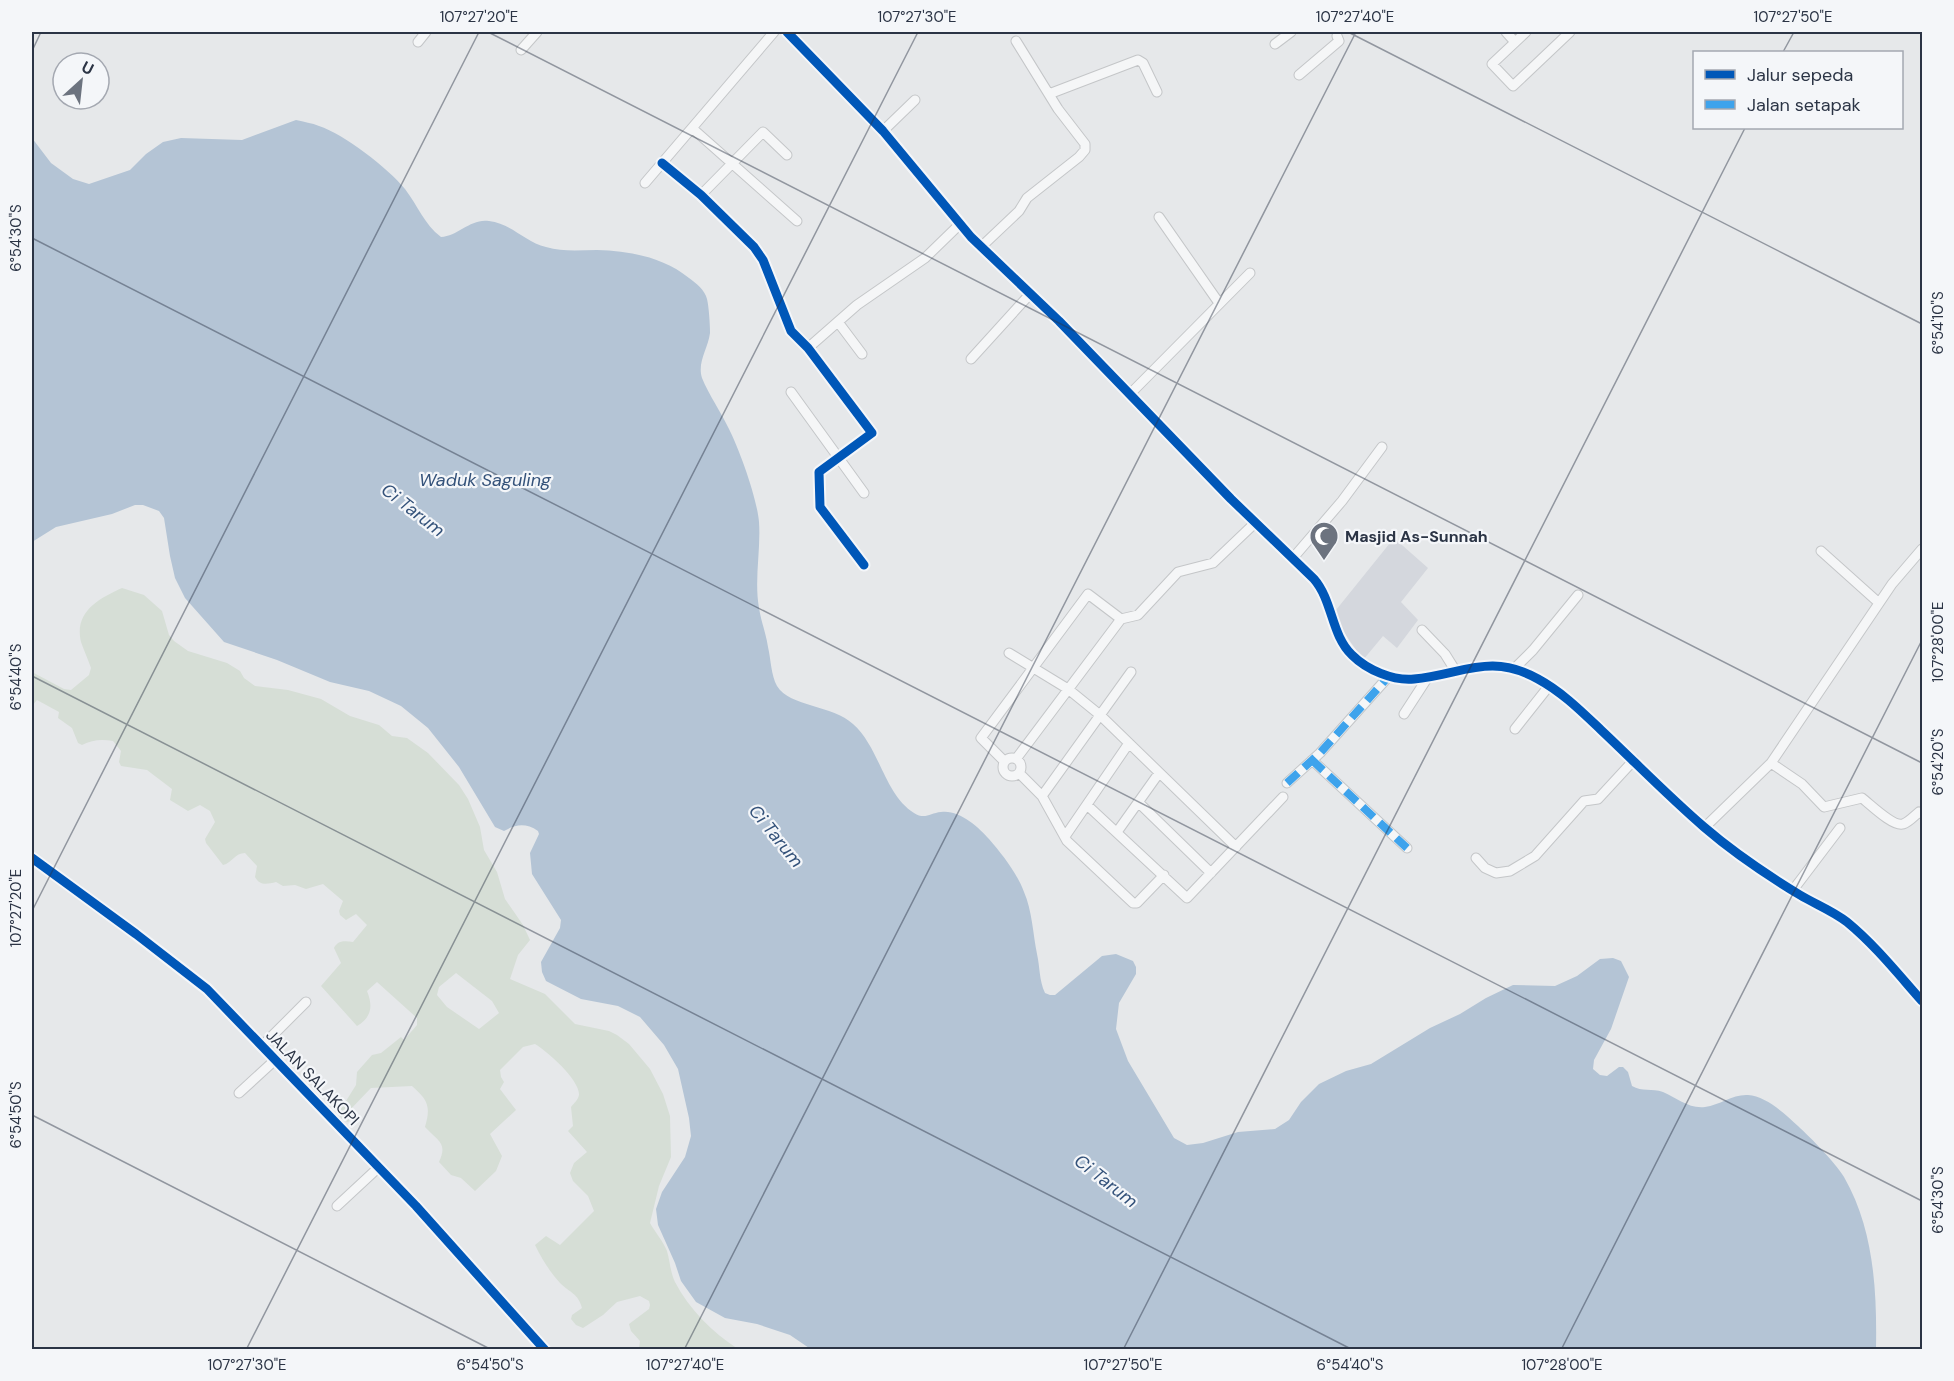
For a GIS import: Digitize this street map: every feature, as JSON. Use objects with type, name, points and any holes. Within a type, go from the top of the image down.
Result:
[{"type":"street","points":[[418,42],[426,32]]},
{"type":"street","points":[[521,50],[537,32]]},
{"type":"street","points":[[645,183],[774,32]]},
{"type":"street","points":[[787,32],[883,131],[959,225],[1320,587],[1344,647],[1362,663],[1389,676],[1410,679],[1474,667],[1515,668],[1549,686],[1569,700],[1705,828],[1793,891],[1847,922],[1874,947],[1923,1001]]},
{"type":"street","points":[[1275,44],[1291,32]]},
{"type":"street","points":[[1506,32],[1515,42]]},
{"type":"street","points":[[1526,32],[1492,64],[1513,86],[1570,32]]},
{"type":"street","points":[[1299,75],[1339,41],[1337,33]]},
{"type":"street","points":[[981,247],[1019,211],[1028,197],[1079,157],[1084,150],[1085,144],[1058,109],[1016,41]]},
{"type":"street","points":[[1049,94],[1138,60],[1143,62],[1157,92]]},
{"type":"street","points":[[883,131],[915,100]]},
{"type":"street","points":[[692,128],[797,221]]},
{"type":"street","points":[[701,195],[763,132],[787,155]]},
{"type":"street","points":[[662,163],[701,195],[736,228],[760,255],[789,328],[808,348],[872,433],[819,472],[820,507],[864,566]]},
{"type":"street","points":[[1159,217],[1219,303]]},
{"type":"street","points":[[808,348],[857,305],[925,258],[959,225]]},
{"type":"street","points":[[1130,394],[1250,273]]},
{"type":"street","points":[[971,359],[1030,294]]},
{"type":"street","points":[[838,322],[862,354]]},
{"type":"street","points":[[791,392],[864,493]]},
{"type":"street","points":[[1293,558],[1342,501],[1382,447]]},
{"type":"street","points":[[1016,759],[1121,619],[1138,615],[1179,572],[1213,563],[1256,522]]},
{"type":"street","points":[[1705,828],[1771,763],[1897,576],[1923,549]]},
{"type":"street","points":[[1821,551],[1879,603]]},
{"type":"street","points":[[1004,762],[981,738],[1088,594],[1121,619]]},
{"type":"street","points":[[1515,668],[1533,650],[1578,595]]},
{"type":"street","points":[[1422,630],[1455,670]]},
{"type":"street","points":[[1009,653],[1068,689],[1100,715],[1236,847]]},
{"type":"street","points":[[1042,796],[1131,672]]},
{"type":"street","points":[[1287,783],[1312,760],[1389,676]]},
{"type":"street","points":[[1404,714],[1428,677]]},
{"type":"street","points":[[1515,729],[1549,686]]},
{"type":"street","points":[[1066,835],[1129,743]]},
{"type":"street","points":[[1010,758],[1016,759],[1020,764],[1019,773],[1014,776],[1007,775],[1003,771],[1004,762],[1010,758]]},
{"type":"street","points":[[1312,760],[1407,848]]},
{"type":"street","points":[[1476,858],[1485,868],[1496,873],[1510,871],[1535,856],[1584,801],[1598,799],[1634,760]]},
{"type":"street","points":[[1771,763],[1802,784],[1824,807],[1862,798],[1899,825],[1919,812],[1923,814]]},
{"type":"street","points":[[1019,773],[1042,796],[1066,835],[1067,841],[1133,903],[1137,903],[1164,875]]},
{"type":"street","points":[[1117,832],[1160,773]]},
{"type":"street","points":[[1087,805],[1187,898],[1283,797]]},
{"type":"street","points":[[1138,802],[1211,873]]},
{"type":"street","points":[[1793,891],[1840,828]]},
{"type":"street","name":"JALAN SALAKOPI","points":[[32,858],[194,978],[379,1167],[545,1350]]},
{"type":"street","points":[[1763,871],[1771,863]]},
{"type":"street","points":[[262,1046],[306,1002]]},
{"type":"street","points":[[239,1093],[274,1060]]},
{"type":"street","points":[[337,1206],[379,1167]]},
{"type":"shaded area","points":[[1394,538],[1428,568],[1401,602],[1418,620],[1397,648],[1383,636],[1363,660],[1332,615]]},
{"type":"shaded area","points":[[122,588],[144,595],[162,611],[169,635],[174,641],[188,651],[227,663],[240,671],[244,678],[255,686],[288,690],[321,699],[350,716],[379,725],[392,736],[407,738],[428,753],[459,785],[480,827],[484,850],[497,872],[505,899],[523,925],[530,940],[518,955],[510,979],[545,994],[575,1024],[609,1031],[629,1044],[650,1069],[663,1094],[670,1116],[671,1157],[659,1186],[650,1223],[665,1247],[673,1278],[687,1301],[710,1327],[738,1349],[639,1349],[640,1341],[631,1331],[629,1324],[649,1309],[649,1301],[640,1296],[617,1302],[603,1315],[583,1328],[571,1319],[572,1315],[582,1308],[580,1303],[576,1296],[552,1274],[535,1245],[546,1236],[560,1245],[594,1211],[588,1196],[573,1181],[570,1173],[574,1163],[587,1152],[568,1131],[573,1126],[571,1107],[579,1095],[578,1089],[562,1066],[535,1044],[523,1047],[500,1070],[504,1082],[500,1089],[516,1110],[490,1134],[502,1156],[496,1171],[475,1191],[461,1178],[451,1175],[439,1162],[442,1156],[442,1146],[425,1127],[428,1114],[427,1104],[422,1095],[412,1086],[371,1088],[348,1112],[351,1119],[348,1122],[342,1119],[336,1108],[346,1101],[356,1085],[357,1072],[372,1055],[381,1053],[401,1037],[404,1040],[417,1025],[417,1018],[377,982],[367,991],[370,1011],[366,1019],[357,1026],[321,986],[341,963],[334,948],[336,945],[342,942],[353,942],[367,925],[356,914],[346,920],[340,915],[339,911],[343,901],[323,884],[306,889],[295,885],[283,886],[276,882],[261,883],[255,877],[257,866],[245,853],[223,865],[205,839],[215,822],[210,811],[200,805],[188,811],[170,800],[172,789],[147,770],[121,766],[119,762],[121,751],[113,741],[97,740],[82,745],[78,743],[72,728],[58,718],[59,712],[37,700],[32,706],[32,672],[64,689],[71,690],[89,675],[91,668],[81,642],[81,622],[90,608]],"holes":[[[456,973],[492,1001],[499,1013],[479,1029],[447,1007],[437,995],[439,987]]]},
{"type":"water","name":"Waduk Saguling","points":[[296,120],[314,124],[341,136],[377,162],[405,189],[426,221],[441,237],[453,234],[476,222],[489,221],[505,226],[538,245],[552,249],[597,250],[646,256],[679,271],[702,290],[708,302],[710,333],[701,366],[702,378],[733,438],[755,500],[759,522],[758,597],[772,672],[777,686],[792,698],[835,713],[853,724],[870,745],[896,794],[914,813],[924,816],[941,812],[954,813],[974,824],[989,839],[1013,871],[1027,899],[1045,993],[1055,995],[1102,956],[1116,954],[1133,961],[1136,974],[1119,1003],[1116,1029],[1128,1061],[1174,1138],[1187,1145],[1203,1143],[1238,1132],[1275,1129],[1289,1120],[1301,1102],[1319,1084],[1346,1071],[1371,1064],[1430,1028],[1460,1014],[1486,998],[1513,985],[1555,986],[1577,976],[1600,959],[1613,958],[1621,961],[1629,977],[1611,1029],[1594,1060],[1593,1069],[1600,1075],[1607,1076],[1619,1067],[1623,1067],[1628,1072],[1632,1086],[1663,1092],[1699,1107],[1711,1106],[1742,1095],[1755,1096],[1775,1106],[1809,1137],[1829,1157],[1844,1177],[1862,1218],[1872,1261],[1876,1305],[1876,1349],[812,1350],[790,1335],[757,1324],[725,1318],[696,1302],[681,1281],[658,1225],[656,1209],[662,1192],[685,1157],[691,1136],[678,1069],[664,1045],[640,1017],[618,1006],[581,999],[546,981],[541,962],[560,928],[561,920],[532,874],[530,853],[539,834],[538,831],[525,826],[517,826],[504,831],[495,827],[459,767],[428,728],[401,706],[369,691],[330,682],[277,660],[224,642],[185,598],[175,578],[164,518],[159,511],[143,505],[135,505],[112,514],[56,527],[32,542],[32,138],[51,163],[73,179],[89,184],[130,170],[146,154],[163,142],[181,138],[242,140]]},
{"type":"marked path","points":[[1287,783],[1320,753],[1389,676]]},
{"type":"marked path","points":[[1312,760],[1407,848]]},
{"type":"cycle path","points":[[787,32],[883,131],[971,237],[1059,321],[1231,499],[1314,579],[1325,597],[1340,638],[1352,655],[1365,665],[1398,678],[1431,677],[1490,666],[1521,671],[1547,684],[1579,709],[1715,836],[1775,879],[1847,922],[1877,950],[1922,1001]]},
{"type":"cycle path","points":[[662,163],[701,195],[754,247],[763,260],[791,331],[808,348],[872,433],[819,472],[820,507],[864,565]]},
{"type":"cycle path","points":[[32,858],[207,989],[416,1206],[545,1350]]},
{"type":"place","name":"Masjid As-Sunnah","points":[[1324,562]]},
{"type":"water label","name":"Ci Tarum","points":[[413,510]]},
{"type":"water label","name":"Ci Tarum","points":[[776,836]]},
{"type":"water label","name":"Ci Tarum","points":[[1106,1181]]}]
